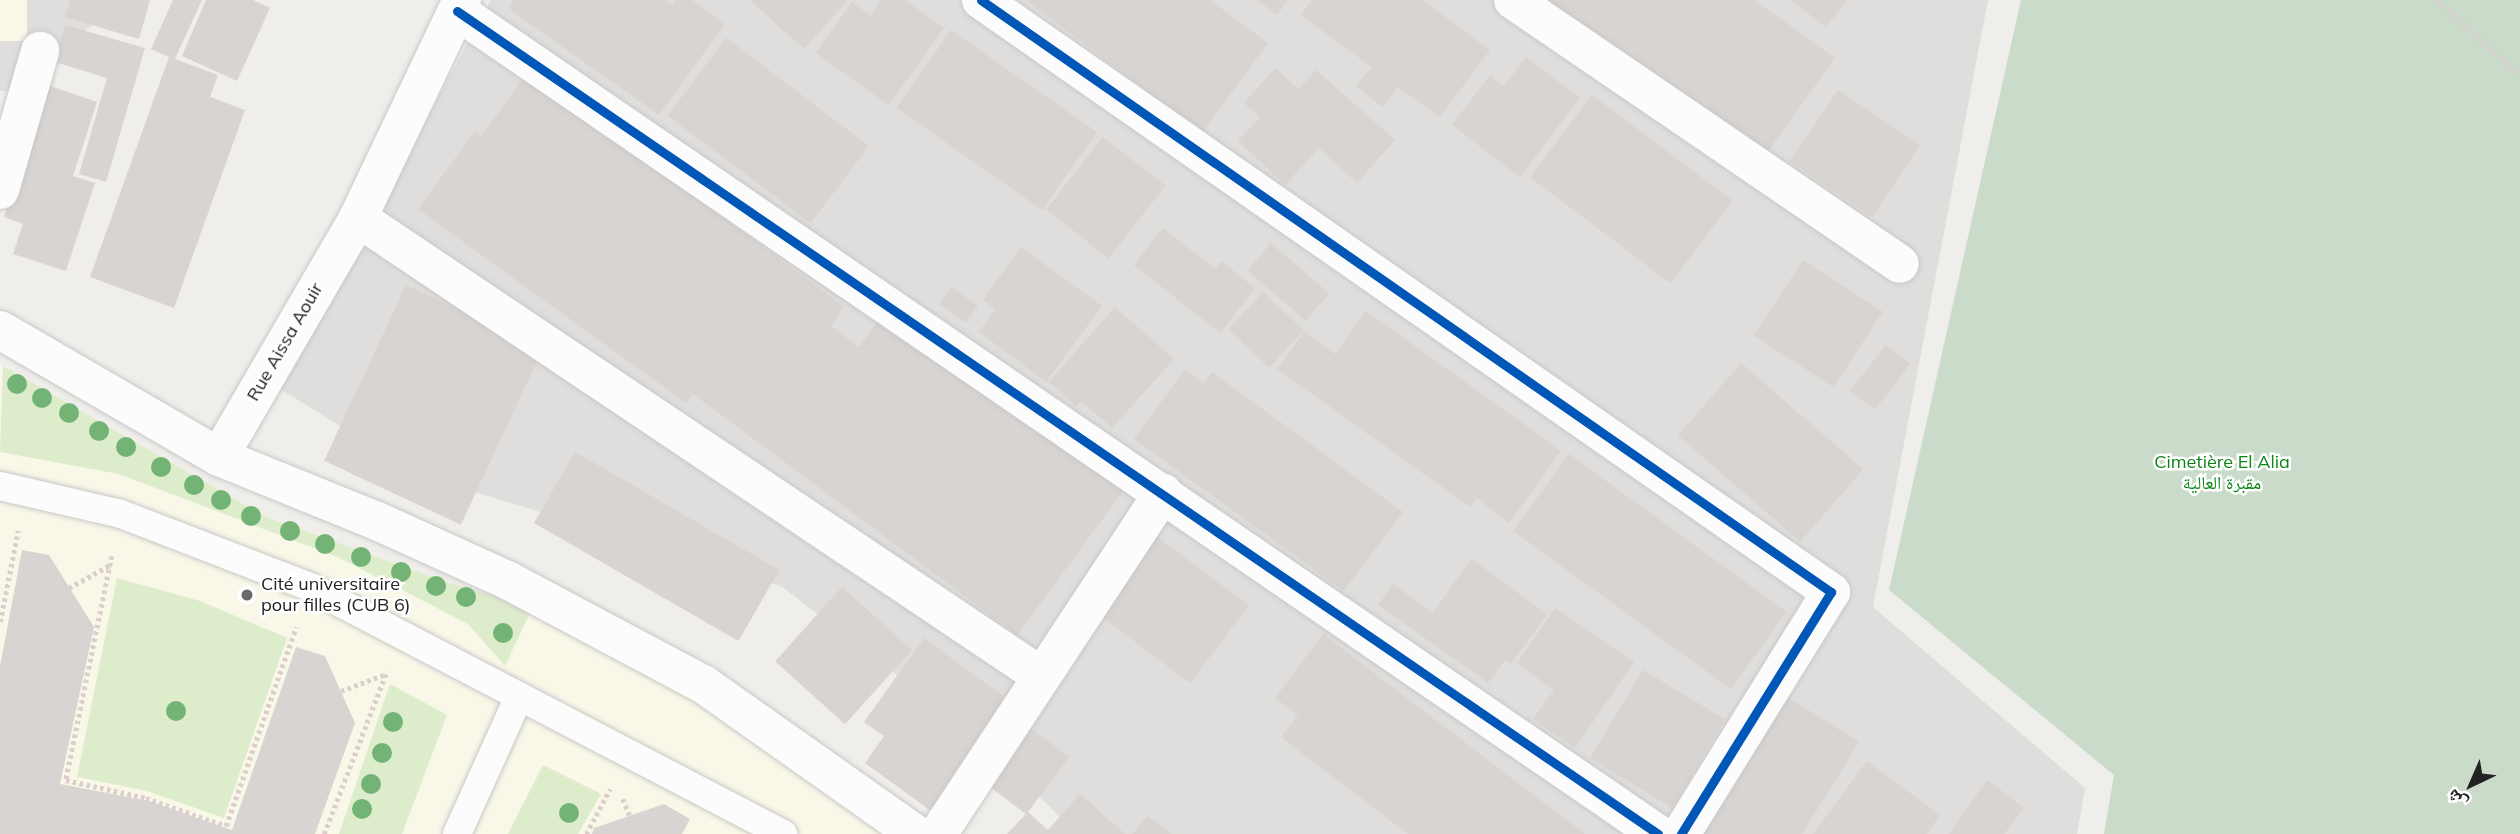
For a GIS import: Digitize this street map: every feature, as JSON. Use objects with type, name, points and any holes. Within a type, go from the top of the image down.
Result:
[{"type":"street","points":[[981,0],[1831,592],[1681,834]]},
{"type":"street","points":[[1513,0],[1900,264]]},
{"type":"street","points":[[460,5],[1658,834]]},
{"type":"street","name":"Rue Aissa Aouir","points":[[219,457],[358,218],[460,5]]},
{"type":"street","points":[[0,190],[40,51]]},
{"type":"street","points":[[358,218],[1041,676]]},
{"type":"street","points":[[0,330],[219,457],[497,576],[704,684],[916,834]]},
{"type":"street","points":[[938,834],[1163,494]]},
{"type":"lane","points":[[13,489],[121,513],[310,587],[518,699],[783,834]]},
{"type":"lane","points":[[457,834],[518,699]]},
{"type":"path","points":[[2437,0],[2520,75]]},
{"type":"path","points":[[0,622],[13,489]]},
{"type":"path","points":[[121,513],[66,780],[146,798],[226,826],[310,587]]},
{"type":"path","points":[[69,588],[110,565]]},
{"type":"path","points":[[324,834],[401,635]]},
{"type":"path","points":[[341,691],[386,673]]},
{"type":"path","points":[[586,834],[628,755]]},
{"type":"shaded area","points":[[0,0],[123,0],[11,91],[0,91]]},
{"type":"shaded area","points":[[0,0],[27,0],[27,41],[0,41]]},
{"type":"shaded area","points":[[491,0],[1988,0],[1873,607],[2085,788],[2077,834],[1077,834],[985,742],[781,586],[420,475],[280,389]]},
{"type":"shaded area","name":"Cité universitaire pour filles (CUB 6)","points":[[0,364],[266,517],[455,585],[533,606],[693,692],[890,834],[0,834]]},
{"type":"green space","name":"Cimetière El Alia مقبرة العالية","points":[[2021,0],[2520,0],[2520,834],[2104,834],[2114,775],[1889,590]]},
{"type":"green space","points":[[3,366],[266,517],[455,585],[533,606],[505,666],[468,624],[340,558],[119,474],[0,452]]},
{"type":"green space","points":[[117,578],[200,601],[287,638],[224,818],[147,791],[77,777]]},
{"type":"green space","points":[[390,684],[447,715],[402,834],[339,834]]},
{"type":"green space","points":[[543,765],[601,794],[578,834],[508,834]]},
{"type":"building","points":[[70,0],[150,0],[139,39],[65,17]]},
{"type":"building","points":[[173,0],[202,0],[175,59],[218,75],[210,97],[245,110],[174,308],[90,277],[169,57],[151,49]]},
{"type":"building","points":[[206,0],[253,0],[270,8],[237,81],[182,56]]},
{"type":"building","points":[[514,0],[665,0],[672,5],[676,0],[692,0],[725,24],[659,115],[508,8]]},
{"type":"building","points":[[750,0],[846,0],[847,1],[804,49]]},
{"type":"building","points":[[881,0],[904,0],[944,28],[889,105],[816,53],[852,2],[871,16]]},
{"type":"building","points":[[1026,0],[1210,0],[1268,43],[1202,132]]},
{"type":"building","points":[[1257,0],[1288,0],[1277,15]]},
{"type":"building","points":[[1312,0],[1422,0],[1490,50],[1440,117],[1398,87],[1382,107],[1356,86],[1372,67],[1301,15]]},
{"type":"building","points":[[1542,0],[1754,0],[1835,58],[1764,157]]},
{"type":"building","points":[[1790,0],[1847,0],[1826,27]]},
{"type":"building","points":[[65,25],[145,48],[106,182],[79,174],[107,78],[55,62]]},
{"type":"building","points":[[951,30],[1097,132],[1042,210],[897,108]]},
{"type":"building","points":[[726,38],[869,146],[811,223],[668,115]]},
{"type":"building","points":[[1526,57],[1580,98],[1520,177],[1452,125],[1490,75],[1504,86]]},
{"type":"building","points":[[1275,68],[1299,89],[1316,70],[1395,140],[1357,183],[1319,148],[1285,185],[1238,141],[1260,117],[1244,103]]},
{"type":"building","points":[[528,72],[844,307],[831,326],[859,347],[880,318],[1124,490],[1017,635],[693,394],[686,403],[418,209],[475,131],[481,136]]},
{"type":"building","points":[[47,85],[97,102],[73,176],[95,183],[66,271],[13,254],[23,224],[4,217]]},
{"type":"building","points":[[1838,90],[1920,145],[1872,217],[1790,161]]},
{"type":"building","points":[[1592,95],[1733,201],[1671,283],[1530,177]]},
{"type":"building","points":[[1103,137],[1165,186],[1109,258],[1046,209]]},
{"type":"building","points":[[1163,228],[1215,269],[1221,261],[1255,288],[1220,333],[1134,265]]},
{"type":"building","points":[[1271,243],[1329,294],[1305,321],[1247,270]]},
{"type":"building","points":[[1021,247],[1102,306],[1046,382],[979,332],[995,309],[983,300]]},
{"type":"building","points":[[1803,260],[1883,312],[1834,387],[1754,335]]},
{"type":"building","points":[[406,285],[543,349],[461,525],[324,461]]},
{"type":"building","points":[[952,287],[978,306],[966,323],[940,304]]},
{"type":"building","points":[[1263,292],[1304,330],[1269,367],[1228,329]]},
{"type":"building","points":[[1115,307],[1174,359],[1112,428],[1081,401],[1076,406],[1049,382]]},
{"type":"building","points":[[1366,311],[1561,451],[1509,523],[1477,498],[1470,507],[1277,369],[1304,332],[1335,354]]},
{"type":"building","points":[[1886,345],[1910,364],[1875,410],[1850,391]]},
{"type":"building","points":[[1741,363],[1863,469],[1800,542],[1678,435]]},
{"type":"building","points":[[1185,369],[1204,384],[1212,372],[1403,512],[1344,591],[1134,439]]},
{"type":"building","points":[[575,452],[779,570],[738,641],[534,523]]},
{"type":"building","points":[[1569,454],[1787,612],[1731,689],[1513,531]]},
{"type":"building","points":[[1155,535],[1248,605],[1190,683],[1097,612]]},
{"type":"building","points":[[22,550],[49,555],[94,627],[60,784],[149,801],[232,830],[296,647],[325,656],[355,723],[315,834],[0,834],[0,666]]},
{"type":"building","points":[[1471,559],[1547,614],[1511,664],[1505,660],[1488,683],[1378,605],[1393,584],[1433,613]]},
{"type":"building","points":[[842,587],[912,650],[845,724],[775,661]]},
{"type":"building","points":[[1555,608],[1634,662],[1575,748],[1533,719],[1554,690],[1517,663]]},
{"type":"building","points":[[1323,634],[1585,834],[1408,834],[1281,737],[1298,715],[1275,698]]},
{"type":"building","points":[[924,638],[1010,701],[931,811],[865,763],[884,736],[864,722]]},
{"type":"building","points":[[1643,670],[1725,719],[1672,808],[1590,758]]},
{"type":"building","points":[[1784,695],[1859,742],[1802,834],[1704,834]]},
{"type":"building","points":[[1030,728],[1069,757],[1028,812],[1048,830],[1080,794],[1125,834],[1007,834],[1026,814],[987,785]]},
{"type":"building","points":[[1867,761],[1940,815],[1927,834],[1813,834]]},
{"type":"building","points":[[1987,780],[2024,808],[2004,834],[1949,834]]},
{"type":"building","points":[[664,804],[690,819],[682,834],[592,834],[594,828]]},
{"type":"building","points":[[1148,816],[1171,834],[1132,834]]},
{"type":"cycle path","points":[[981,0],[1831,592],[1681,834]]},
{"type":"cycle path","points":[[457,11],[1658,834]]},
{"type":"place","name":"Cité universitaire pour filles (CUB 6)","points":[[247,595]]}]
